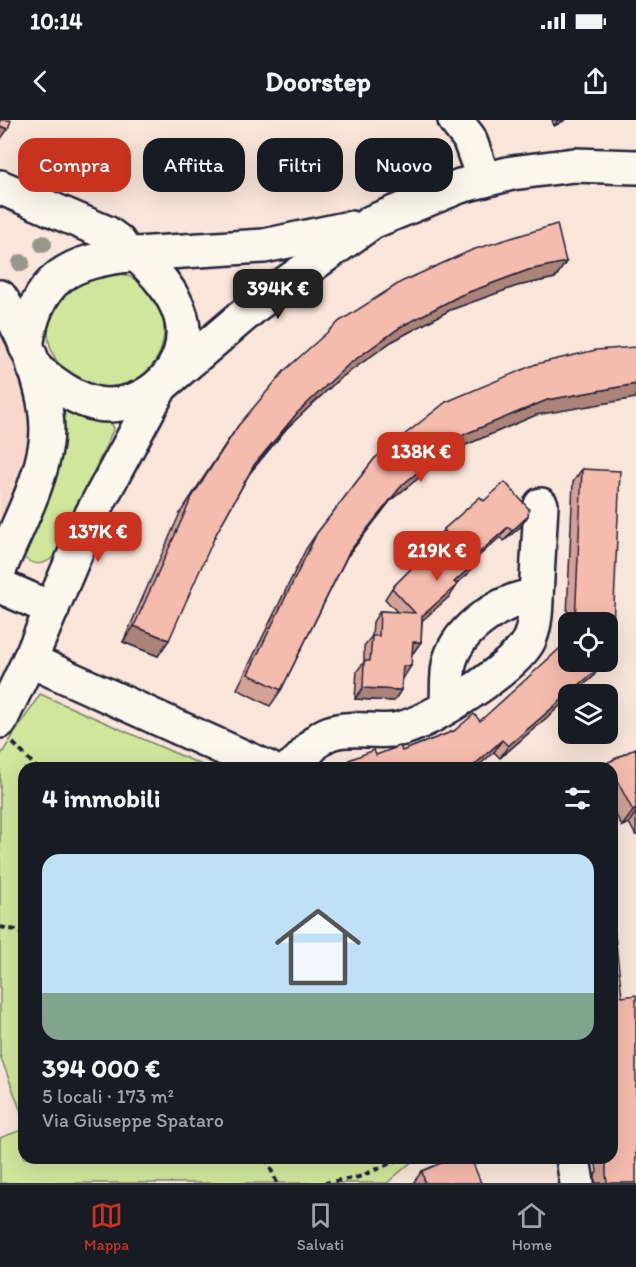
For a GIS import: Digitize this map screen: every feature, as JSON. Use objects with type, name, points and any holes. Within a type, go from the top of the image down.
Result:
[{"type":"street","points":[[455,120],[469,138],[484,180]]},
{"type":"street","points":[[372,222],[314,261],[257,304],[148,395],[131,401],[97,404],[62,389],[30,357],[32,312],[50,285],[79,265],[98,258],[264,246],[372,222],[422,201],[484,180],[555,166],[636,167]]},
{"type":"street","points":[[0,187],[107,233],[118,241],[163,284],[181,318],[183,331],[178,355],[92,514],[3,730]]},
{"type":"street","points":[[0,297],[30,357],[45,415],[46,443],[38,472],[0,568]]},
{"type":"street","points":[[284,762],[328,734],[344,730],[400,729],[423,721],[447,707],[506,665],[522,650],[532,630],[541,506]]},
{"type":"street","points":[[0,586],[52,609]]},
{"type":"street","points":[[447,707],[448,670],[460,641],[508,602],[536,596]]},
{"type":"street","points":[[30,660],[260,762]]},
{"type":"street","points":[[574,1164],[577,1183]]},
{"type":"path","points":[[3,730],[32,762]]},
{"type":"path","points":[[0,927],[18,932]]},
{"type":"path","points":[[269,1164],[277,1183]]},
{"type":"path","points":[[324,1183],[359,1177],[388,1164]]},
{"type":"shaded area","points":[[0,318],[18,352],[37,444],[0,531]]},
{"type":"green space","points":[[106,272],[128,276],[147,289],[160,308],[164,330],[160,352],[147,371],[128,384],[106,388],[84,384],[65,371],[52,352],[48,330],[52,308],[65,289],[84,276]]},
{"type":"green space","points":[[55,403],[108,419],[114,428],[56,554],[48,561],[37,564],[24,558],[21,550]]},
{"type":"green space","points":[[40,694],[195,762],[18,762],[18,1104],[0,1055],[0,756]]},
{"type":"green space","points":[[18,1131],[18,1164],[409,1164],[387,1183],[0,1183],[0,1138]]},
{"type":"building","points":[[0,120],[11,120],[8,129],[0,126]]},
{"type":"building","points":[[557,224],[566,262],[528,270],[461,295],[402,326],[349,364],[298,412],[254,465],[216,534],[169,640],[134,626],[192,497],[238,426],[285,370],[340,321],[401,282],[472,250]]},
{"type":"building","points":[[636,347],[636,384],[547,400],[465,434],[402,485],[349,552],[281,690],[248,674],[317,533],[375,458],[446,402],[536,364],[596,350]]},
{"type":"building","points":[[582,469],[620,471],[614,612],[575,612]]},
{"type":"building","points":[[505,482],[529,509],[528,516],[512,531],[508,527],[471,560],[474,564],[454,582],[457,585],[422,616],[421,642],[413,642],[411,666],[403,666],[401,690],[363,688],[364,661],[370,661],[372,636],[379,636],[380,611],[415,613],[392,588],[446,533],[444,529],[480,497],[484,501]]},
{"type":"building","points":[[558,650],[558,672],[594,672],[580,684],[558,684],[558,703],[508,746],[502,740],[478,762],[350,762],[349,760],[374,750],[376,755],[400,746],[402,751],[454,731],[474,714],[480,721]]},
{"type":"building","points":[[636,748],[636,809],[633,811],[618,782],[618,762],[609,762]]},
{"type":"building","points":[[618,962],[622,997],[636,995],[636,1183],[607,1183],[606,1164],[618,1164]]},
{"type":"building","points":[[439,1164],[473,1164],[481,1183],[425,1183],[422,1171]]}]
